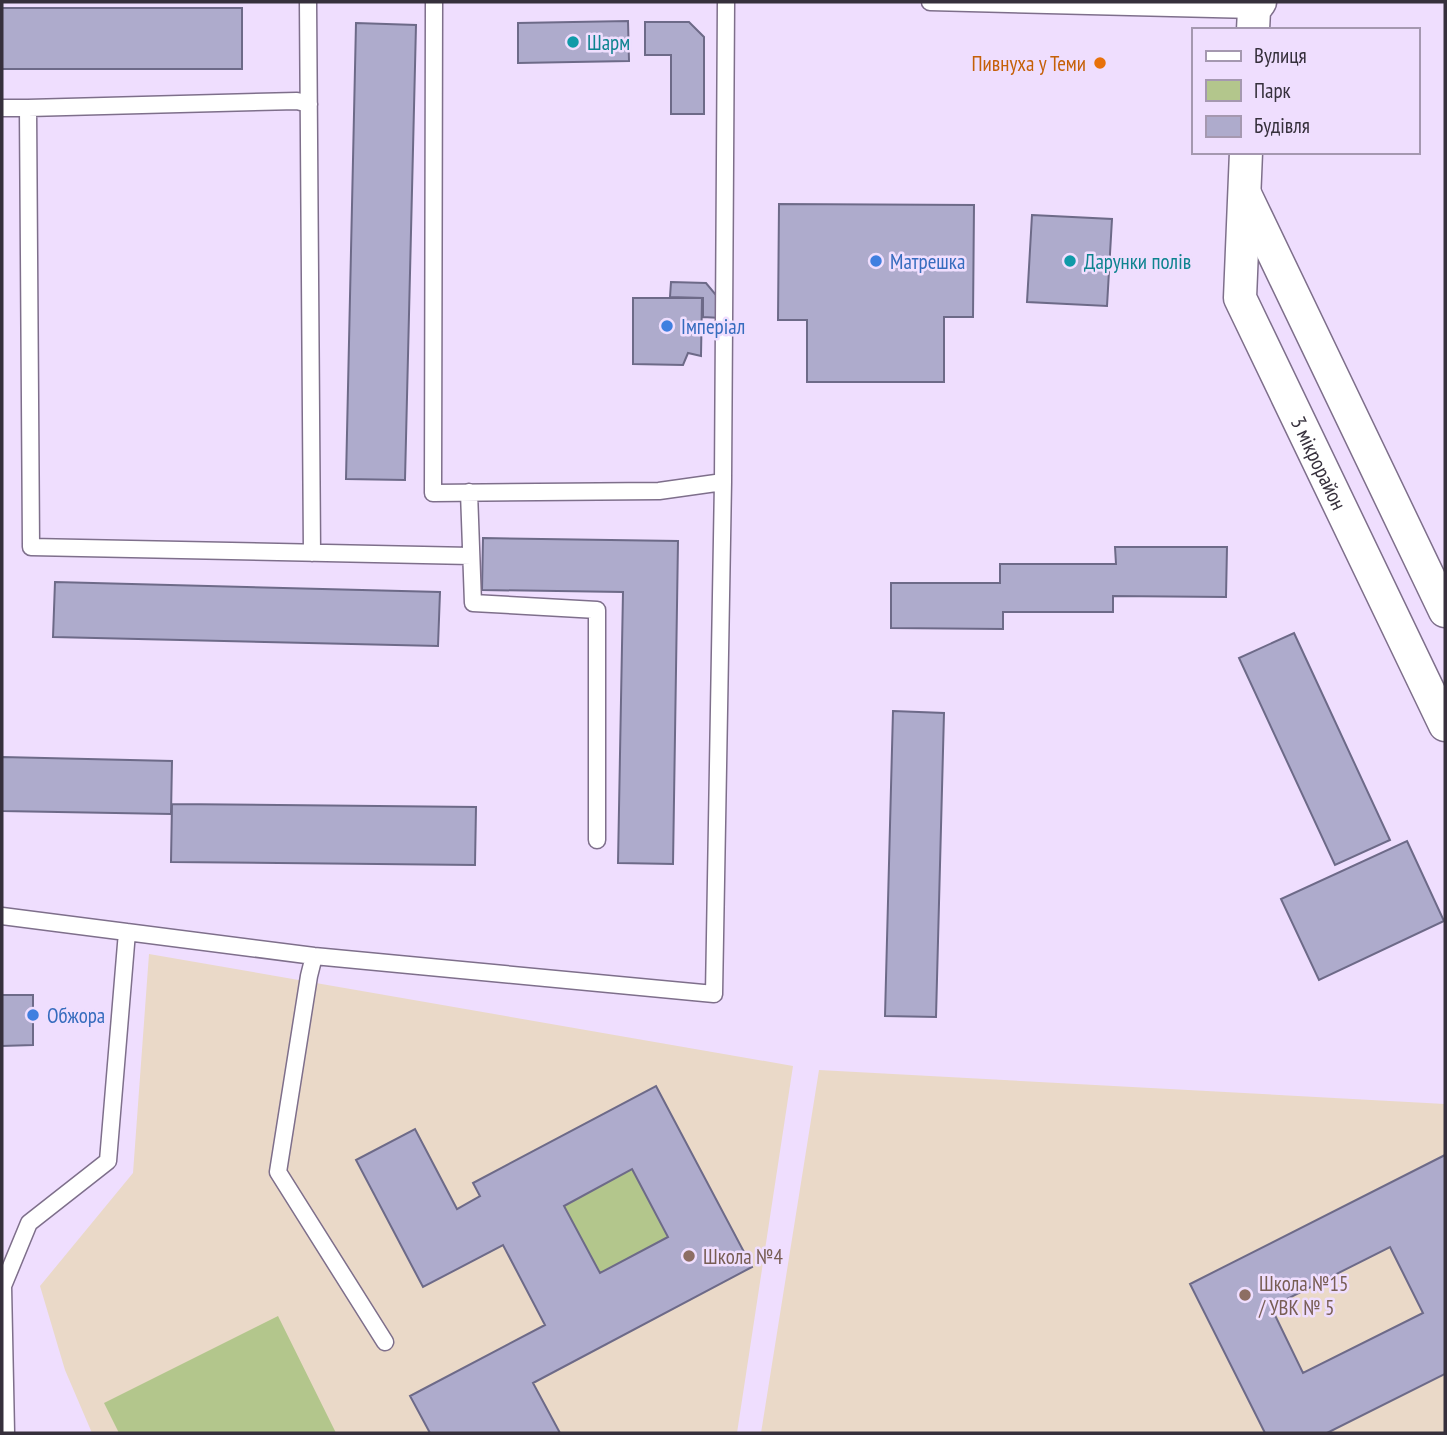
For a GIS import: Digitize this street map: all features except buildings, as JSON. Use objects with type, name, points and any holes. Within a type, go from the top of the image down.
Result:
[{"type":"street","name":"3 мікрорайон","points":[[1246,154],[1240,298],[1445,725]]},
{"type":"street","name":"3 мікрорайон","points":[[1244,191],[1445,611]]},
{"type":"lane","points":[[308,2],[312,553]]},
{"type":"lane","points":[[434,2],[433,493],[659,491],[723,482]]},
{"type":"lane","points":[[2,916],[314,956],[714,994],[723,482],[726,2]]},
{"type":"lane","points":[[930,2],[1256,14]]},
{"type":"lane","points":[[2,108],[297,101],[309,104]]},
{"type":"lane","points":[[28,108],[31,547],[471,556]]},
{"type":"lane","points":[[469,492],[473,603],[597,610],[597,839]]},
{"type":"lane","points":[[6,1433],[3,1286],[29,1223],[108,1161],[127,933]]},
{"type":"lane","points":[[314,956],[278,1172],[385,1342]]},
{"type":"shaded area","points":[[149,954],[793,1066],[737,1433],[92,1433],[65,1370],[40,1286],[133,1173]]},
{"type":"shaded area","points":[[819,1070],[1445,1104],[1445,1433],[761,1433]]},
{"type":"green space","points":[[632,1169],[668,1237],[600,1273],[564,1206]]},
{"type":"green space","points":[[278,1316],[336,1433],[119,1433],[104,1403]]},
{"type":"place","name":"Шарм","points":[[573,42]]},
{"type":"place","name":"Пивнуха у Теми","points":[[1100,63]]},
{"type":"place","name":"Матрешка","points":[[876,261]]},
{"type":"place","name":"Дарунки полів","points":[[1070,261]]},
{"type":"place","name":"Імперіал","points":[[667,326]]},
{"type":"place","name":"Обжора","points":[[33,1015]]},
{"type":"place","name":"Школа №4","points":[[689,1256]]},
{"type":"place","name":"Школа №15 / УВК № 5","points":[[1245,1295]]}]
